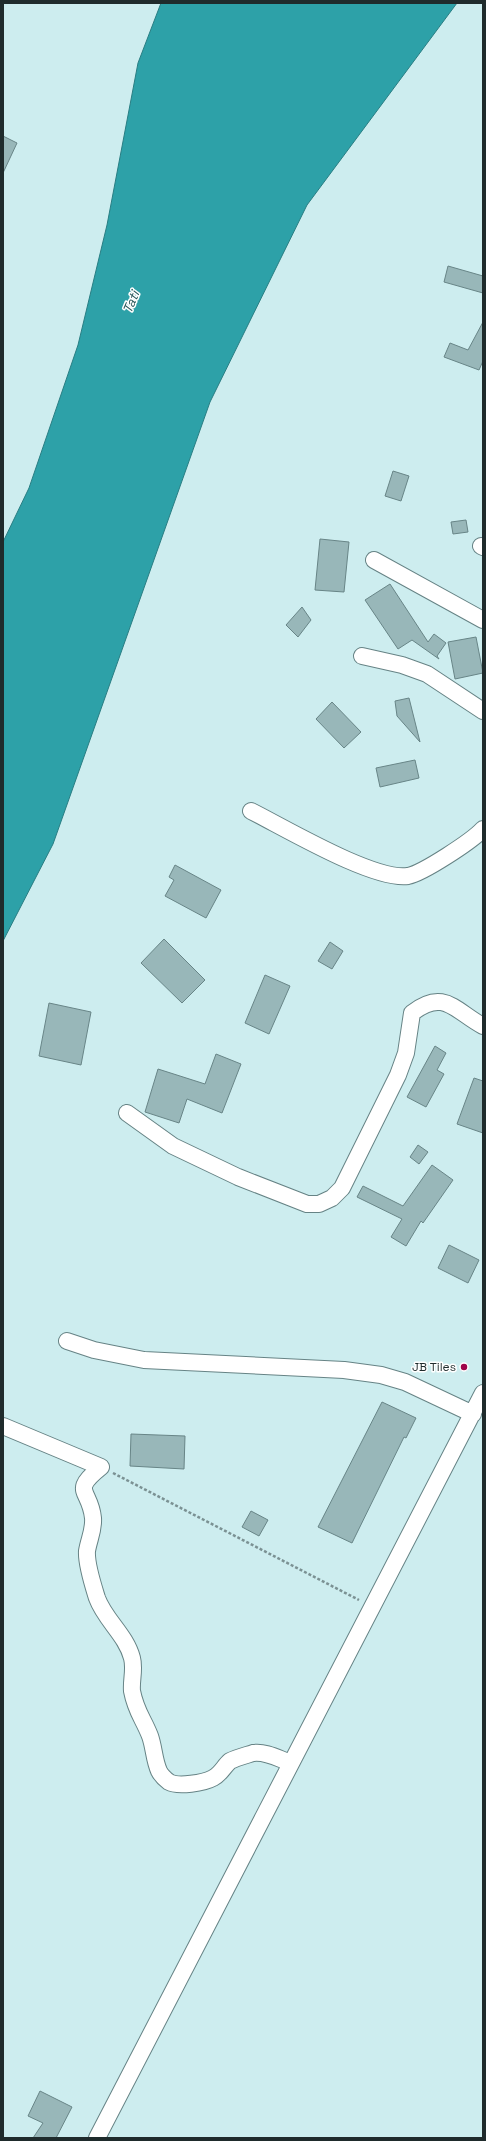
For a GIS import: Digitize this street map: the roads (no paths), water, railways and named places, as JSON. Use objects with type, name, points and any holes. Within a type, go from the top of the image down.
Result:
[{"type":"street","points":[[374,560],[483,620]]},
{"type":"street","points":[[362,656],[402,664],[427,674],[483,711]]},
{"type":"street","points":[[251,810],[357,864],[396,876],[415,874],[467,842],[483,829]]},
{"type":"street","points":[[127,1113],[173,1146],[225,1171],[306,1204],[319,1204],[332,1198],[342,1188],[398,1075],[406,1053],[412,1013],[424,1003],[436,1001],[464,1012],[483,1026]]},
{"type":"street","points":[[67,1341],[94,1350],[144,1360],[344,1370],[381,1375],[404,1382],[473,1414]]},
{"type":"street","points":[[96,2138],[483,1394]]},
{"type":"street","points":[[3,1426],[101,1467],[86,1479],[83,1486],[84,1494],[93,1514],[94,1525],[88,1545],[88,1560],[98,1599],[130,1652],[133,1662],[132,1688],[134,1704],[150,1735],[159,1771],[170,1782],[179,1785],[213,1779],[230,1761],[254,1753],[265,1754],[291,1763]]},
{"type":"water","name":"Tati","points":[[161,3],[457,3],[307,205],[210,402],[53,844],[3,941],[3,542],[29,488],[78,345],[107,225],[138,63]]},
{"type":"place","name":"JB Tiles","points":[[464,1367]]}]
